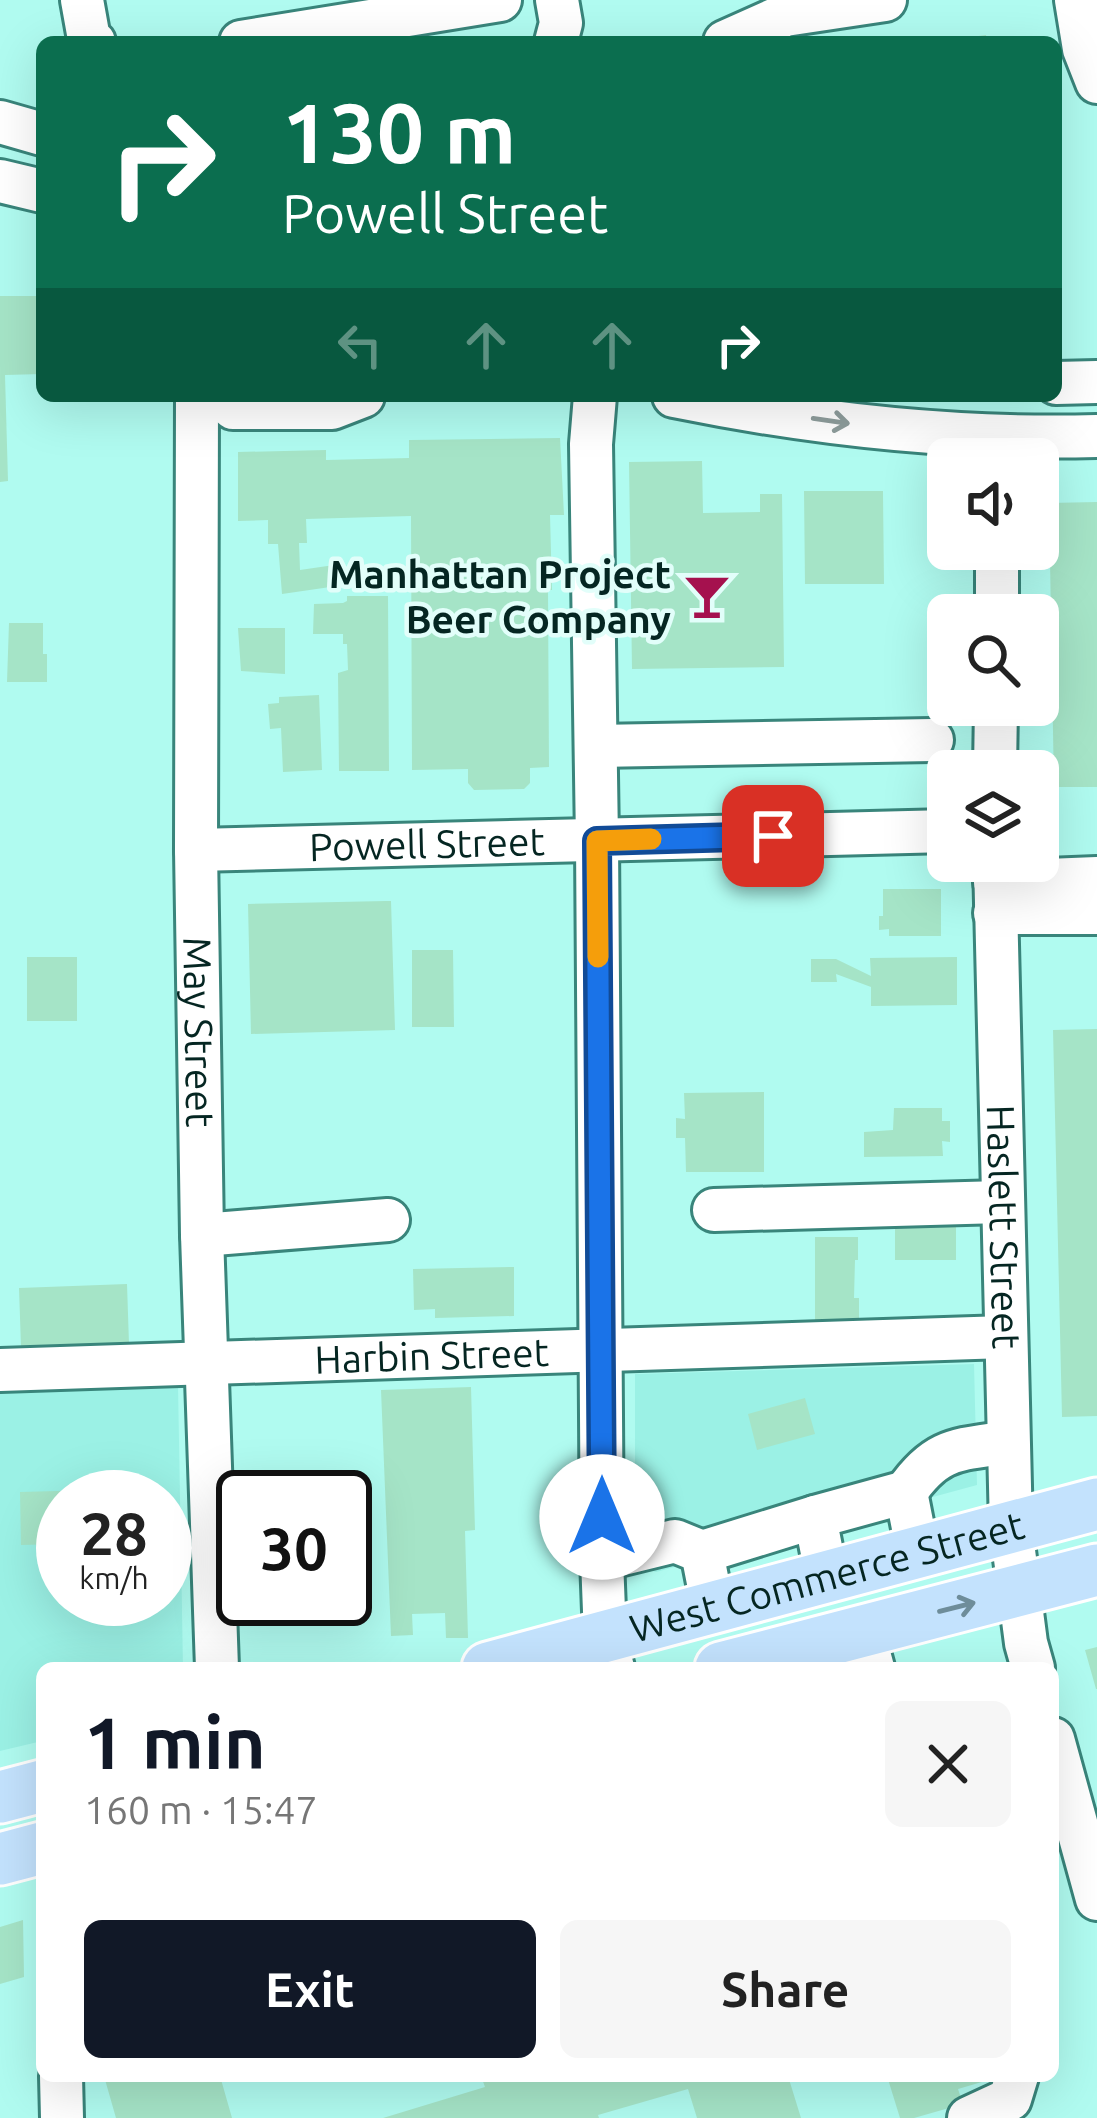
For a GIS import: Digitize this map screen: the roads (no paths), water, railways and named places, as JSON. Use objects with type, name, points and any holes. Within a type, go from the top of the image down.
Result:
[{"type":"main road","name":"West Commerce Street","points":[[533,1662],[609,1652],[713,1608],[1097,1504]]},
{"type":"main road","name":"West Commerce Street","points":[[770,1662],[868,1650],[1020,1591],[1097,1570]]},
{"type":"main road","points":[[0,1797],[36,1788]]},
{"type":"main road","points":[[0,1859],[36,1850]]},
{"type":"street","points":[[82,0],[88,36]]},
{"type":"street","points":[[290,36],[454,16],[500,0]]},
{"type":"street","points":[[557,0],[557,36]]},
{"type":"street","points":[[738,36],[785,15],[885,0]]},
{"type":"street","points":[[1076,0],[1084,49],[1097,82]]},
{"type":"street","points":[[0,122],[36,132]]},
{"type":"street","points":[[0,182],[36,190]]},
{"type":"street","points":[[1062,383],[1097,382]]},
{"type":"street","points":[[215,402],[332,408],[348,402]]},
{"type":"street","name":"May Street","points":[[215,402],[196,850],[202,1235],[217,1662]]},
{"type":"street","points":[[595,402],[591,445],[602,1559],[609,1652]]},
{"type":"street","points":[[705,402],[855,424],[1097,436]]},
{"type":"street","points":[[596,746],[932,740]]},
{"type":"street","name":"Powell Street","points":[[196,850],[927,832]]},
{"type":"street","points":[[995,885],[1097,878]]},
{"type":"street","points":[[995,885],[1097,913]]},
{"type":"street","name":"Haslett Street","points":[[995,885],[1011,1528],[1032,1662]]},
{"type":"street","points":[[714,1210],[1001,1202]]},
{"type":"street","points":[[202,1235],[388,1220]]},
{"type":"street","name":"Harbin Street","points":[[0,1370],[1005,1337]]},
{"type":"street","points":[[602,1559],[676,1541],[702,1552],[906,1492],[922,1468],[952,1451],[1008,1442]]},
{"type":"street","points":[[906,1492],[918,1553]]},
{"type":"street","points":[[815,1517],[827,1578]]},
{"type":"street","points":[[702,1552],[713,1608]]},
{"type":"street","points":[[1059,1761],[1097,1899]]},
{"type":"street","points":[[61,2082],[62,2118]]},
{"type":"street","points":[[969,2118],[1010,2099],[1015,2082]]},
{"type":"place","name":"Manhattan Project Beer Company","points":[[707,596]]}]
